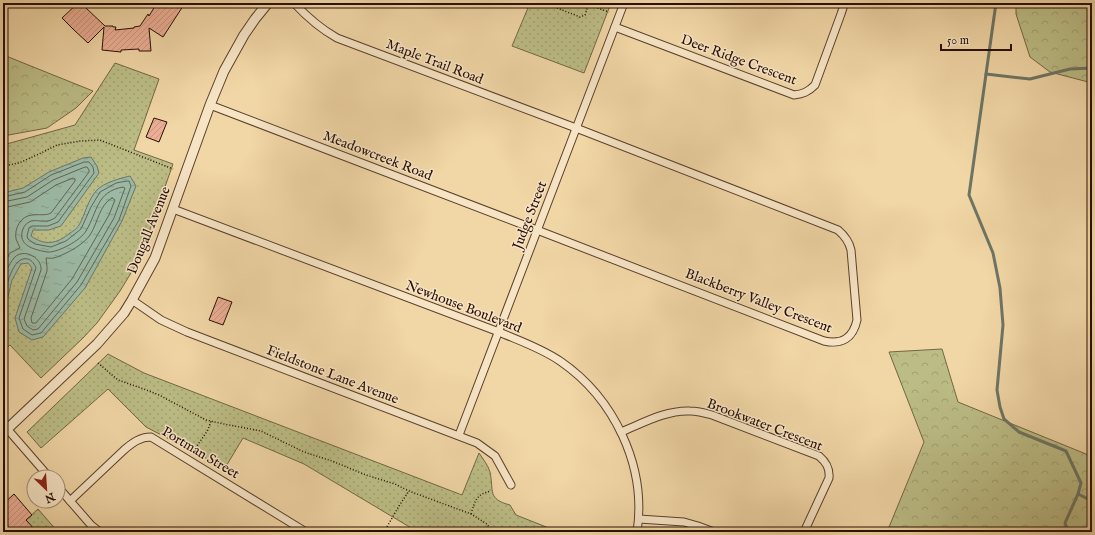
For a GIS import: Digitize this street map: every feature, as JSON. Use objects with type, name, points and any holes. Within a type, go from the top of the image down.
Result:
[{"type":"street","name":"Dougall Avenue","points":[[4,429],[97,344],[124,313],[155,258],[210,105],[224,71],[232,55],[255,19],[268,3]]},
{"type":"street","name":"Maple Trail Road","points":[[294,3],[315,23],[337,38],[576,128]]},
{"type":"street","name":"Judge Street","points":[[459,436],[624,3]]},
{"type":"street","name":"Deer Ridge Crescent","points":[[615,27],[794,95],[809,91],[815,85],[841,14],[843,3]]},
{"type":"street","name":"Meadowcreek Road","points":[[210,105],[537,230]]},
{"type":"street","name":"Blackberry Valley Crescent","points":[[537,230],[824,341],[831,343],[839,342],[852,334],[855,328],[857,320],[851,250],[849,242],[838,230],[576,128]]},
{"type":"street","name":"Newhouse Boulevard","points":[[173,209],[499,332],[542,350],[560,361],[575,372],[600,399],[621,432],[632,463],[636,480],[639,519],[637,532]]},
{"type":"street","name":"Fieldstone Lane Avenue","points":[[132,300],[161,320],[187,332],[477,442],[495,456],[511,485]]},
{"type":"street","name":"Brookwater Crescent","points":[[621,432],[669,413],[680,411],[695,412],[712,415],[819,456],[825,461],[830,471],[829,478],[804,532]]},
{"type":"street","points":[[4,429],[42,469]]},
{"type":"street","name":"Portman Street","points":[[70,501],[133,442],[140,438],[151,437],[306,532]]},
{"type":"street","points":[[66,496],[91,525],[100,532]]},
{"type":"street","points":[[639,519],[684,522],[714,532]]},
{"type":"path","points":[[550,3],[552,6],[580,17],[585,14],[589,4],[609,12]]},
{"type":"path","points":[[3,166],[19,163],[57,145],[80,141],[100,140],[173,169]]},
{"type":"path","points":[[98,363],[118,380],[159,395],[206,420],[261,430],[304,452],[395,484],[409,491],[471,514],[487,524],[492,532]]},
{"type":"path","points":[[188,459],[208,430],[211,421]]},
{"type":"path","points":[[384,532],[409,491]]},
{"type":"path","points":[[471,514],[476,500],[482,493],[491,491]]},
{"type":"green space","points":[[530,3],[611,3],[584,73],[512,46]]},
{"type":"green space","points":[[1016,3],[1092,3],[1092,83],[1050,72],[1030,57],[1016,14]]},
{"type":"green space","points":[[3,53],[6,56],[93,91],[76,108],[47,128],[3,136]]},
{"type":"green space","points":[[115,63],[159,79],[134,150],[173,164],[147,238],[134,268],[120,291],[97,323],[41,378],[10,345],[3,351],[3,145],[75,125]]},
{"type":"green space","points":[[942,349],[958,402],[1086,454],[1092,461],[1092,532],[887,532],[924,442],[889,352]]},
{"type":"green space","points":[[108,354],[144,373],[462,495],[479,453],[489,469],[493,493],[498,500],[510,505],[516,515],[559,532],[418,532],[304,464],[243,438],[225,468],[146,427],[108,389],[41,448],[27,432]]},
{"type":"green space","points":[[38,509],[58,532],[32,532],[26,520]]},
{"type":"water","points":[[91,157],[97,166],[99,173],[61,226],[49,230],[33,230],[31,236],[46,242],[60,240],[75,230],[81,221],[91,198],[100,187],[112,181],[130,176],[136,186],[122,221],[85,288],[43,337],[32,340],[19,332],[15,318],[32,268],[28,263],[21,264],[12,280],[3,317],[3,193],[23,188],[49,172],[83,158]]},
{"type":"building","points":[[78,3],[83,3],[86,8],[105,26],[116,27],[115,30],[140,26],[148,14],[149,16],[157,3],[185,3],[163,37],[149,28],[151,51],[139,51],[139,49],[121,50],[121,52],[102,50],[104,27],[88,43],[62,18]]},
{"type":"building","points":[[154,118],[167,122],[159,142],[146,137]]},
{"type":"building","points":[[218,297],[232,302],[223,325],[209,320]]},
{"type":"building","points":[[14,494],[32,515],[26,520],[37,532],[3,532],[3,504]]},
{"type":"waterway","points":[[996,3],[969,195],[993,253],[1000,288],[1003,325],[997,390],[1000,407],[1004,419],[1019,432],[1066,451],[1081,483],[1078,494],[1065,523],[1068,532]]},
{"type":"waterway","points":[[986,74],[1030,79],[1070,69],[1092,68]]},
{"type":"waterway","points":[[1078,494],[1092,501]]}]
